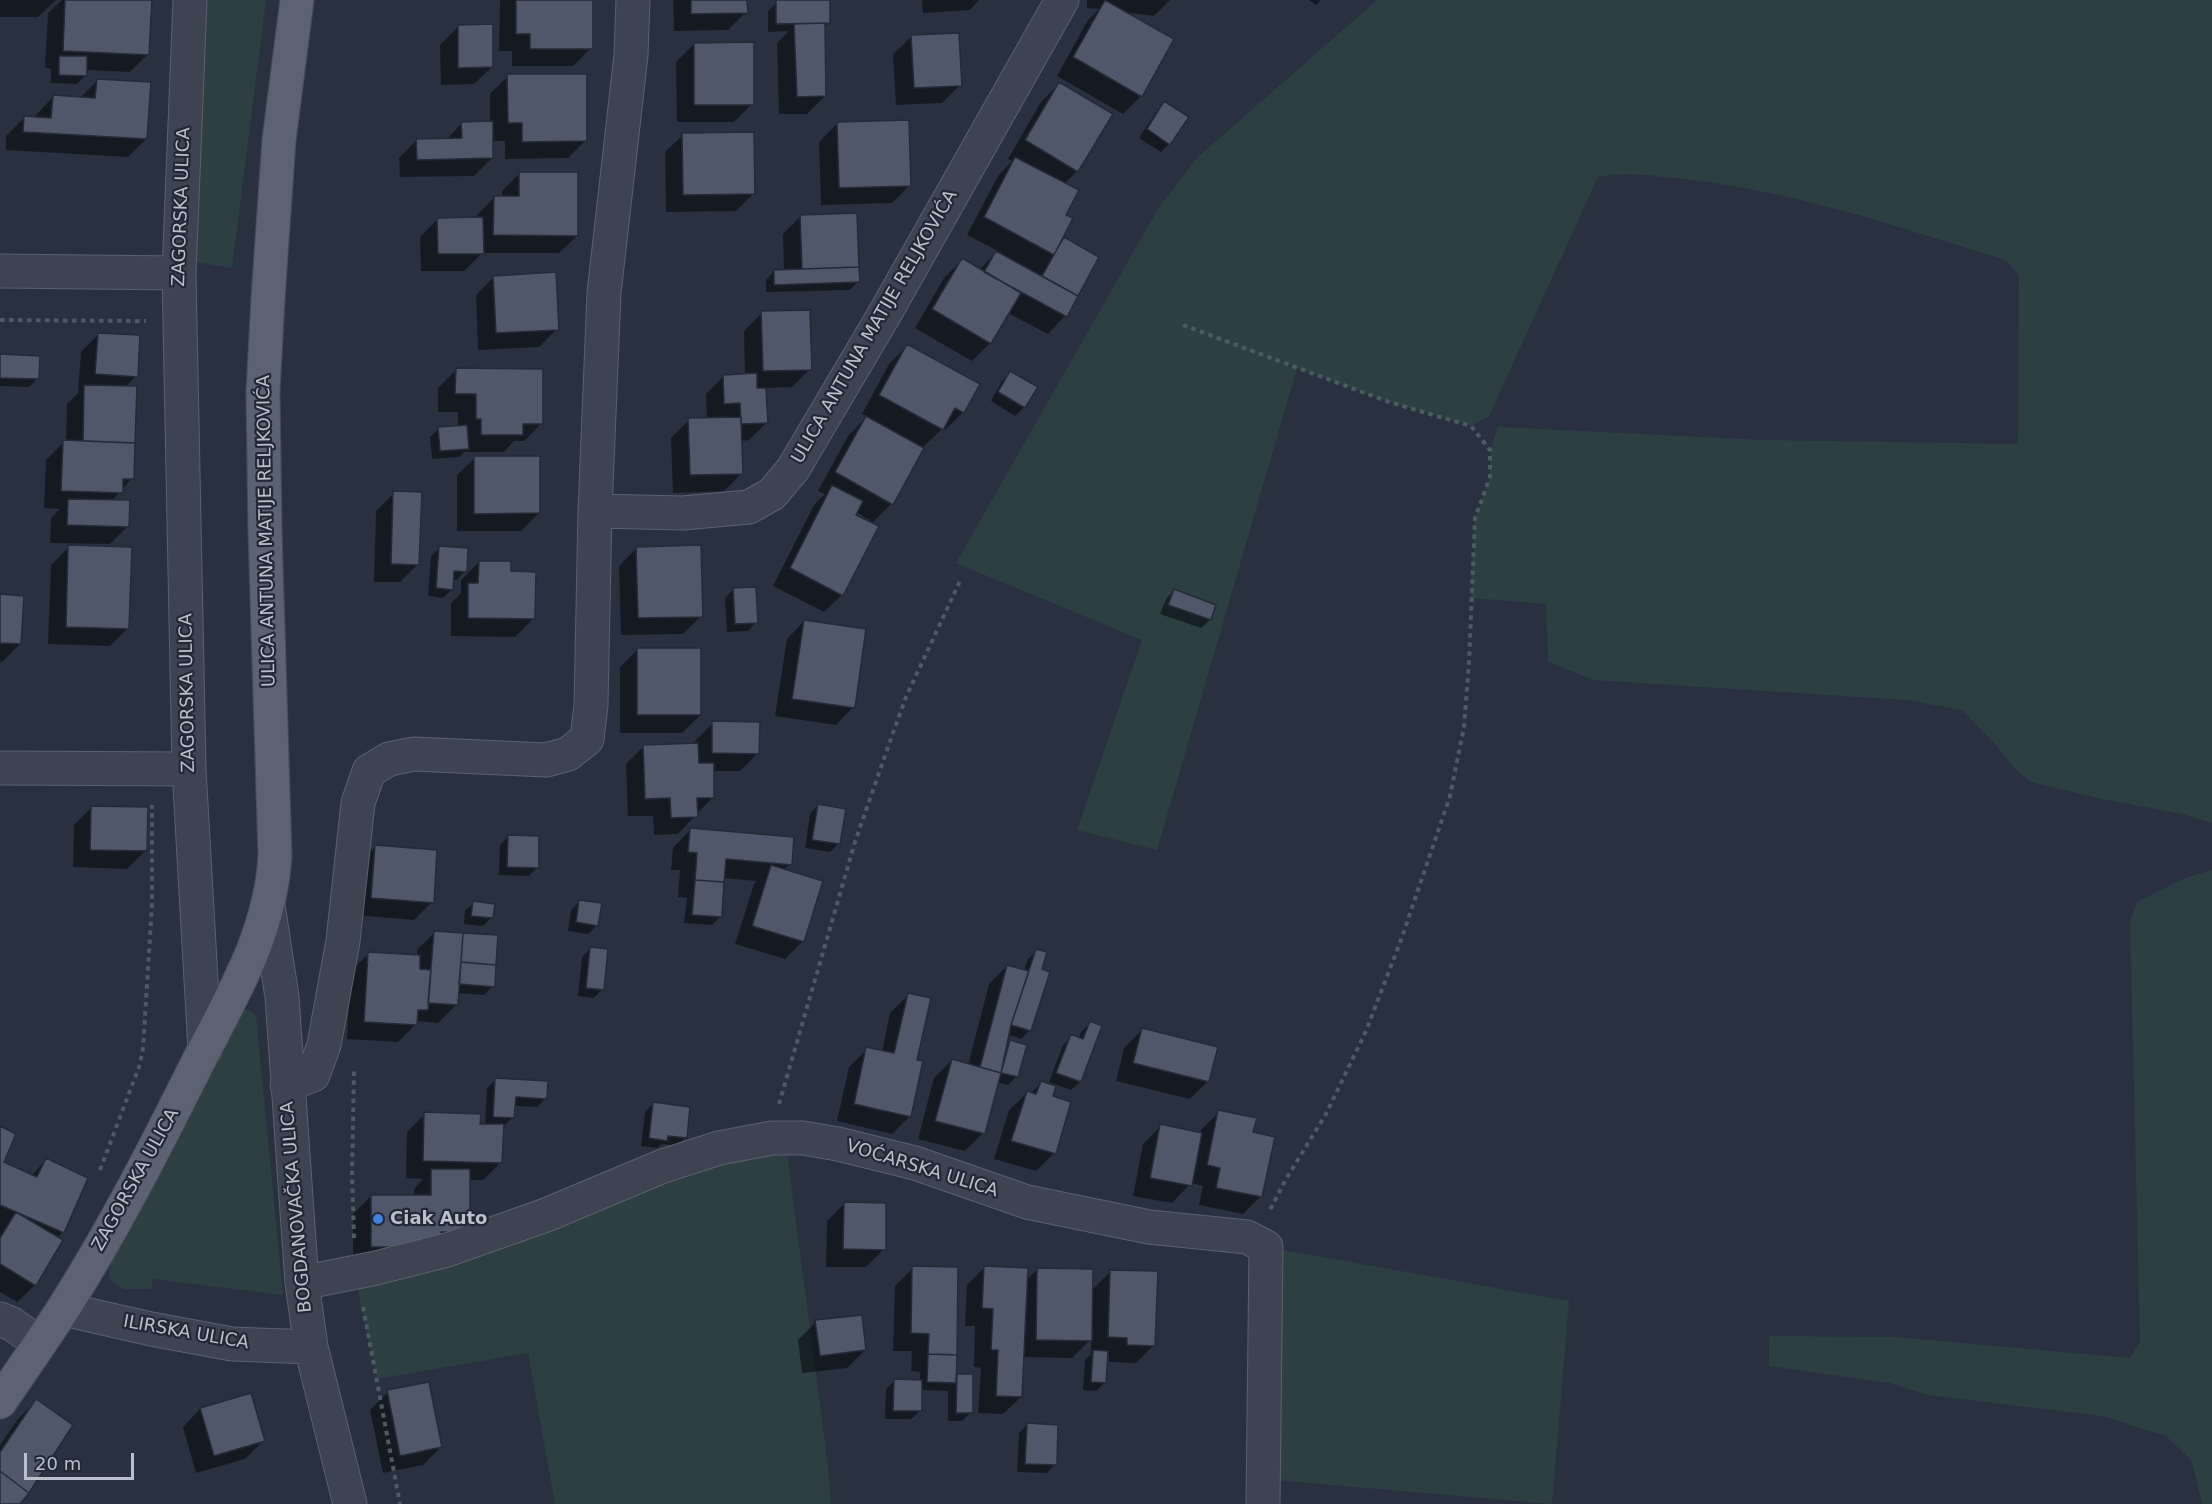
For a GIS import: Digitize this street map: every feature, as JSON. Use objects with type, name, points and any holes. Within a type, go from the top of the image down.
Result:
[{"type":"main road","name":"ULICA ANTUNA MATIJE RELJKOVIĆA","points":[[204,1050],[252,957],[268,905],[276,856],[265,532],[263,392],[279,140],[297,0]]},
{"type":"main road","name":"ZAGORSKA ULICA","points":[[0,1402],[63,1309],[135,1187],[204,1050]]},
{"type":"street","name":"ZAGORSKA ULICA","points":[[190,0],[179,273],[189,769],[204,1050]]},
{"type":"street","points":[[287,1085],[312,1075],[324,1045],[343,941],[358,803],[369,771],[389,759],[414,754],[546,760],[568,754],[587,739],[591,705],[595,511],[604,293],[631,55],[633,0]]},
{"type":"street","name":"ULICA ANTUNA MATIJE RELJKOVIĆA","points":[[595,511],[683,513],[749,507],[772,494],[793,469],[860,356],[1062,0]]},
{"type":"street","points":[[0,271],[179,273]]},
{"type":"street","points":[[0,768],[189,769]]},
{"type":"street","name":"BOGDANOVAČKA ULICA","points":[[268,905],[282,997],[302,1283],[311,1347],[350,1504]]},
{"type":"street","name":"VOĆARSKA ULICA","points":[[302,1283],[447,1251],[546,1215],[663,1166],[719,1148],[772,1138],[803,1138],[838,1144],[915,1163],[1039,1204],[1149,1227],[1247,1237]]},
{"type":"street","points":[[1247,1237],[1266,1248],[1263,1504]]},
{"type":"street","name":"ILIRSKA ULICA","points":[[63,1309],[232,1344],[311,1347]]},
{"type":"street","points":[[0,1319],[12,1324],[39,1343]]},
{"type":"path","points":[[146,273],[146,332]]},
{"type":"path","points":[[0,320],[146,321]]},
{"type":"path","points":[[1182,325],[1389,402],[1471,426],[1490,450],[1490,477],[1475,518],[1470,663],[1464,727],[1450,796],[1401,940],[1366,1031],[1326,1114],[1286,1179],[1267,1217],[1247,1237]]},
{"type":"path","points":[[772,1138],[796,1038],[855,842],[906,697],[960,581]]},
{"type":"path","points":[[97,1177],[139,1067],[143,1048],[152,904],[152,769]]},
{"type":"path","points":[[354,1061],[352,1175],[354,1273],[363,1307],[400,1504]]},
{"type":"green space","points":[[190,0],[266,0],[232,268],[188,261]]},
{"type":"green space","points":[[1377,0],[2212,0],[2212,823],[2182,814],[2102,799],[2031,782],[2015,769],[1995,744],[1962,710],[1906,700],[1593,680],[1548,661],[1546,604],[1471,598],[1475,518],[1490,477],[1490,450],[1498,427],[1764,440],[2018,444],[2019,275],[2005,260],[1841,210],[1800,200],[1716,183],[1626,174],[1598,177],[1489,416],[1471,426],[1389,402],[1297,368],[1157,850],[1077,830],[1142,640],[956,563],[1159,207],[1198,157]]},
{"type":"green space","points":[[2212,870],[2212,1504],[2202,1504],[2192,1461],[2166,1436],[2102,1416],[1927,1395],[1890,1383],[1769,1366],[1769,1336],[1896,1337],[2130,1358],[2140,1341],[2130,921],[2137,902],[2185,878]]},
{"type":"green space","points":[[243,1009],[251,1011],[256,1016],[283,1295],[153,1279],[151,1289],[124,1289],[110,1280],[109,1270],[114,1255]]},
{"type":"green space","points":[[785,1138],[831,1504],[555,1504],[528,1353],[377,1379],[354,1273]]},
{"type":"green space","points":[[1266,1247],[1569,1301],[1552,1504],[1263,1479]]},
{"type":"building","points":[[65,0],[152,0],[149,55],[63,51]]},
{"type":"building","points":[[516,0],[593,0],[593,49],[530,49],[530,34],[516,34]]},
{"type":"building","points":[[691,0],[747,0],[748,13],[691,14]]},
{"type":"building","points":[[776,0],[830,0],[830,23],[776,24]]},
{"type":"building","points":[[1105,0],[1174,39],[1142,97],[1073,57]]},
{"type":"building","points":[[825,23],[826,96],[797,97],[794,24]]},
{"type":"building","points":[[493,24],[493,67],[458,68],[458,25]]},
{"type":"building","points":[[959,33],[962,86],[914,88],[911,35]]},
{"type":"building","points":[[754,42],[754,105],[694,105],[694,43]]},
{"type":"building","points":[[59,56],[87,56],[87,76],[59,75]]},
{"type":"building","points":[[507,74],[587,74],[587,141],[522,142],[522,123],[508,123]]},
{"type":"building","points":[[97,79],[151,82],[147,139],[23,132],[24,116],[51,118],[53,95],[95,98]]},
{"type":"building","points":[[1059,82],[1113,114],[1078,172],[1025,140]]},
{"type":"building","points":[[1164,101],[1189,117],[1170,145],[1147,129]]},
{"type":"building","points":[[909,120],[911,186],[839,188],[837,122]]},
{"type":"building","points":[[493,121],[493,158],[417,160],[416,139],[462,138],[461,122]]},
{"type":"building","points":[[754,132],[755,194],[683,195],[682,133]]},
{"type":"building","points":[[1015,157],[1079,190],[1066,215],[1073,218],[1054,255],[984,217]]},
{"type":"building","points":[[519,172],[578,172],[578,236],[493,235],[494,196],[519,196]]},
{"type":"building","points":[[857,213],[859,267],[802,269],[800,215]]},
{"type":"building","points":[[483,217],[484,254],[438,254],[437,218]]},
{"type":"building","points":[[1064,237],[1099,257],[1078,296],[1042,276]]},
{"type":"building","points":[[996,251],[1078,296],[1067,317],[984,272]]},
{"type":"building","points":[[962,258],[1021,293],[991,344],[932,309]]},
{"type":"building","points":[[859,267],[860,282],[774,285],[774,270]]},
{"type":"building","points":[[556,272],[559,330],[496,333],[493,276]]},
{"type":"building","points":[[810,310],[812,370],[763,371],[761,311]]},
{"type":"building","points":[[98,333],[140,335],[138,377],[95,374]]},
{"type":"building","points":[[907,344],[980,384],[964,413],[955,408],[943,430],[879,395]]},
{"type":"building","points":[[0,354],[40,356],[39,379],[0,378]]},
{"type":"building","points":[[456,368],[543,369],[543,424],[523,424],[523,435],[481,435],[481,419],[476,419],[476,394],[455,394]]},
{"type":"building","points":[[1010,371],[1038,387],[1025,408],[998,392]]},
{"type":"building","points":[[757,373],[757,388],[766,388],[768,423],[741,424],[740,403],[724,404],[723,375]]},
{"type":"building","points":[[84,385],[137,386],[135,443],[83,441]]},
{"type":"building","points":[[866,416],[924,448],[893,505],[835,472]]},
{"type":"building","points":[[741,417],[743,474],[690,475],[688,418]]},
{"type":"building","points":[[467,425],[469,449],[440,451],[438,427]]},
{"type":"building","points":[[63,440],[135,443],[134,479],[123,479],[123,493],[61,491]]},
{"type":"building","points":[[474,456],[540,456],[540,513],[474,514]]},
{"type":"building","points":[[832,485],[863,501],[856,515],[879,526],[843,596],[790,568]]},
{"type":"building","points":[[393,491],[422,492],[419,565],[391,564]]},
{"type":"building","points":[[68,499],[130,500],[129,527],[67,525]]},
{"type":"building","points":[[68,545],[132,547],[129,629],[66,627]]},
{"type":"building","points":[[701,545],[703,617],[638,618],[636,547]]},
{"type":"building","points":[[439,546],[468,548],[467,572],[454,571],[453,590],[436,588]]},
{"type":"building","points":[[479,561],[511,561],[511,571],[536,572],[535,619],[468,618],[468,583],[478,583]]},
{"type":"building","points":[[756,587],[758,623],[735,624],[733,588]]},
{"type":"building","points":[[1174,589],[1216,605],[1211,620],[1168,605]]},
{"type":"building","points":[[0,594],[24,596],[21,644],[0,643]]},
{"type":"building","points":[[804,620],[866,629],[855,708],[792,699]]},
{"type":"building","points":[[637,648],[701,648],[701,715],[637,715]]},
{"type":"building","points":[[712,721],[760,722],[759,754],[712,753]]},
{"type":"building","points":[[698,743],[699,763],[714,763],[714,798],[697,798],[698,817],[671,818],[670,798],[645,799],[643,745]]},
{"type":"building","points":[[818,804],[846,809],[840,844],[812,840]]},
{"type":"building","points":[[91,806],[148,807],[147,851],[90,850]]},
{"type":"building","points":[[690,828],[794,837],[792,865],[726,859],[724,882],[695,880],[697,853],[688,852]]},
{"type":"building","points":[[508,835],[539,836],[539,868],[507,867]]},
{"type":"building","points":[[375,845],[437,850],[434,903],[371,898]]},
{"type":"building","points":[[771,865],[823,881],[804,942],[752,926]]},
{"type":"building","points":[[695,880],[724,882],[722,917],[692,915]]},
{"type":"building","points":[[579,900],[602,903],[598,926],[576,922]]},
{"type":"building","points":[[473,901],[495,904],[493,918],[471,916]]},
{"type":"building","points":[[434,931],[463,933],[458,1005],[428,1003]]},
{"type":"building","points":[[463,933],[498,935],[496,965],[461,962]]},
{"type":"building","points":[[590,947],[608,949],[604,990],[586,988]]},
{"type":"building","points":[[1036,949],[1047,952],[1042,969],[1050,972],[1031,1031],[1011,1025]]},
{"type":"building","points":[[368,952],[420,955],[420,969],[431,970],[428,1010],[418,1010],[417,1025],[364,1022]]},
{"type":"building","points":[[461,962],[496,965],[495,987],[459,984]]},
{"type":"building","points":[[1007,965],[1029,971],[1011,1025],[1001,1073],[980,1067]]},
{"type":"building","points":[[908,993],[931,998],[917,1060],[923,1061],[911,1117],[854,1104],[866,1047],[894,1053]]},
{"type":"building","points":[[1090,1021],[1102,1026],[1081,1082],[1056,1073],[1071,1034],[1083,1039]]},
{"type":"building","points":[[1142,1028],[1218,1047],[1209,1082],[1133,1063]]},
{"type":"building","points":[[1010,1040],[1027,1045],[1018,1077],[1001,1073]]},
{"type":"building","points":[[952,1059],[1001,1073],[985,1134],[935,1121]]},
{"type":"building","points":[[495,1078],[548,1081],[547,1099],[516,1097],[514,1118],[493,1117]]},
{"type":"building","points":[[1041,1081],[1056,1086],[1053,1096],[1071,1102],[1056,1154],[1011,1141],[1027,1091],[1036,1094]]},
{"type":"building","points":[[653,1102],[690,1107],[687,1138],[668,1136],[667,1141],[649,1138]]},
{"type":"building","points":[[1218,1110],[1257,1118],[1253,1132],[1275,1137],[1262,1197],[1216,1188],[1220,1168],[1207,1165]]},
{"type":"building","points":[[424,1112],[481,1114],[480,1124],[504,1124],[502,1163],[423,1161]]},
{"type":"building","points":[[1160,1124],[1202,1133],[1192,1186],[1150,1178]]},
{"type":"building","points":[[0,1126],[16,1134],[4,1162],[37,1177],[46,1158],[88,1178],[64,1233],[0,1205]]},
{"type":"building","points":[[431,1169],[470,1169],[470,1232],[441,1232],[441,1247],[371,1247],[371,1195],[431,1195]]},
{"type":"building","points":[[844,1202],[886,1203],[886,1250],[843,1249]]},
{"type":"building","points":[[16,1212],[63,1240],[36,1286],[0,1264],[0,1238]]},
{"type":"building","points":[[912,1266],[958,1267],[957,1355],[928,1354],[929,1334],[911,1333]]},
{"type":"building","points":[[984,1266],[1028,1268],[1022,1397],[996,1396],[998,1350],[991,1350],[993,1309],[982,1308]]},
{"type":"building","points":[[1037,1268],[1093,1269],[1092,1341],[1036,1340]]},
{"type":"building","points":[[1110,1270],[1158,1271],[1155,1346],[1127,1345],[1127,1338],[1108,1337]]},
{"type":"building","points":[[862,1315],[866,1350],[820,1356],[815,1320]]},
{"type":"building","points":[[1093,1350],[1108,1351],[1106,1383],[1091,1382]]},
{"type":"building","points":[[928,1354],[957,1355],[956,1383],[927,1382]]},
{"type":"building","points":[[957,1374],[973,1374],[973,1413],[956,1413]]},
{"type":"building","points":[[894,1379],[922,1380],[922,1411],[893,1411]]},
{"type":"building","points":[[429,1382],[442,1447],[400,1456],[387,1390]]},
{"type":"building","points":[[251,1393],[265,1441],[214,1456],[200,1408]]},
{"type":"building","points":[[36,1399],[73,1425],[29,1493],[0,1471],[0,1452]]},
{"type":"building","points":[[1027,1423],[1058,1425],[1057,1465],[1025,1464]]},
{"type":"building","points":[[0,1471],[29,1493],[20,1504],[0,1504]]},
{"type":"place","name":"Ciak Auto","points":[[378,1219]]}]
